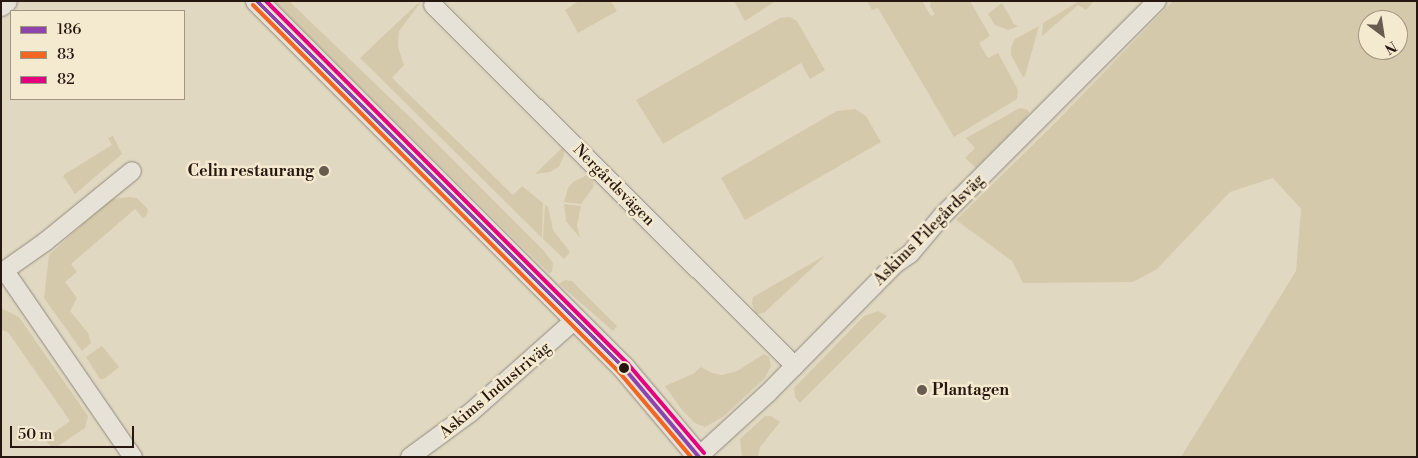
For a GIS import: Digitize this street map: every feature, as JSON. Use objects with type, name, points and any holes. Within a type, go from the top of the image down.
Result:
[{"type":"street","points":[[1,5],[6,1]]},
{"type":"street","points":[[257,1],[624,368],[699,456]]},
{"type":"street","name":"Askims Pilegårdsväg","points":[[699,456],[796,366],[894,265],[910,254],[942,216],[1157,1]]},
{"type":"street","name":"Nergårdsvägen","points":[[433,5],[796,366]]},
{"type":"street","points":[[132,171],[45,242],[3,272],[133,457]]},
{"type":"street","name":"Askims Industriväg","points":[[410,457],[467,416],[576,319]]},
{"type":"shaded area","points":[[274,1],[289,1],[416,123],[544,251],[553,263],[552,272],[549,273],[518,243]]},
{"type":"shaded area","points":[[579,1],[611,1],[617,11],[578,33],[565,10]]},
{"type":"shaded area","points":[[734,1],[776,1],[745,21]]},
{"type":"shaded area","points":[[867,1],[922,1],[931,16],[935,14],[930,6],[931,1],[970,1],[990,36],[979,43],[988,58],[998,53],[1018,90],[1017,99],[954,137],[878,8],[872,10]]},
{"type":"shaded area","points":[[1079,1],[1094,1],[1086,10],[1078,5],[1042,36],[1043,23]]},
{"type":"shaded area","points":[[1173,1],[1417,1],[1417,457],[1181,457],[1296,271],[1301,209],[1273,178],[1230,192],[1157,269],[1133,282],[1023,283],[1012,261],[956,220],[1055,123]]},
{"type":"shaded area","points":[[421,2],[399,31],[398,47],[404,65],[392,78],[513,195],[522,186],[543,203],[542,238],[360,58]]},
{"type":"shaded area","points":[[1002,3],[1014,24],[1018,26],[1008,30],[995,25],[988,14]]},
{"type":"shaded area","points":[[790,17],[797,21],[825,70],[810,79],[801,63],[663,144],[636,100],[780,18]]},
{"type":"shaded area","points":[[1039,26],[1025,76],[1023,77],[1011,55],[1011,47],[1015,39]]},
{"type":"shaded area","points":[[1020,108],[1028,110],[1029,113],[1025,119],[976,168],[965,158],[975,148],[966,138]]},
{"type":"shaded area","points":[[855,109],[866,116],[881,142],[745,220],[721,178],[837,111]]},
{"type":"shaded area","points":[[113,136],[122,154],[75,194],[63,176],[112,145],[108,138]]},
{"type":"shaded area","points":[[564,146],[564,155],[559,167],[550,172],[535,174]]},
{"type":"shaded area","points":[[587,175],[593,179],[594,186],[581,204],[564,202],[568,188],[573,182]]},
{"type":"shaded area","points":[[137,198],[148,209],[147,215],[143,218],[135,209],[71,264],[77,272],[65,282],[77,298],[70,311],[88,333],[91,343],[82,351],[44,298],[49,255],[104,205],[113,199]]},
{"type":"shaded area","points":[[545,204],[548,207],[553,230],[570,252],[564,259],[543,239]]},
{"type":"shaded area","points":[[564,204],[581,206],[577,225],[580,238],[566,221]]},
{"type":"shaded area","points":[[826,255],[764,313],[756,314],[752,304],[753,297]]},
{"type":"shaded area","points":[[565,280],[572,281],[617,326],[613,331],[559,284]]},
{"type":"shaded area","points":[[1,308],[19,317],[88,416],[85,428],[55,448],[51,447],[45,439],[70,421],[8,332],[1,330]]},
{"type":"shaded area","points":[[878,311],[887,316],[800,403],[795,397],[794,388],[864,316]]},
{"type":"shaded area","points":[[102,346],[119,367],[104,379],[100,379],[86,357]]},
{"type":"shaded area","points":[[764,354],[769,357],[771,366],[765,378],[723,417],[705,427],[695,423],[682,410],[665,386],[693,374],[701,367],[712,373],[722,375],[737,371]]},
{"type":"shaded area","points":[[765,416],[771,416],[780,422],[760,447],[758,457],[742,457],[740,439]]},
{"type":"transit line","name":"186","points":[[257,1],[624,368],[699,457]]},
{"type":"transit line","name":"82","points":[[266,1],[628,364],[704,453]]},
{"type":"transit line","name":"83","points":[[253,5],[619,372],[691,457]]},
{"type":"place","name":"Celin restaurang","points":[[324,171]]},
{"type":"place","name":"Plantagen","points":[[922,390]]}]
